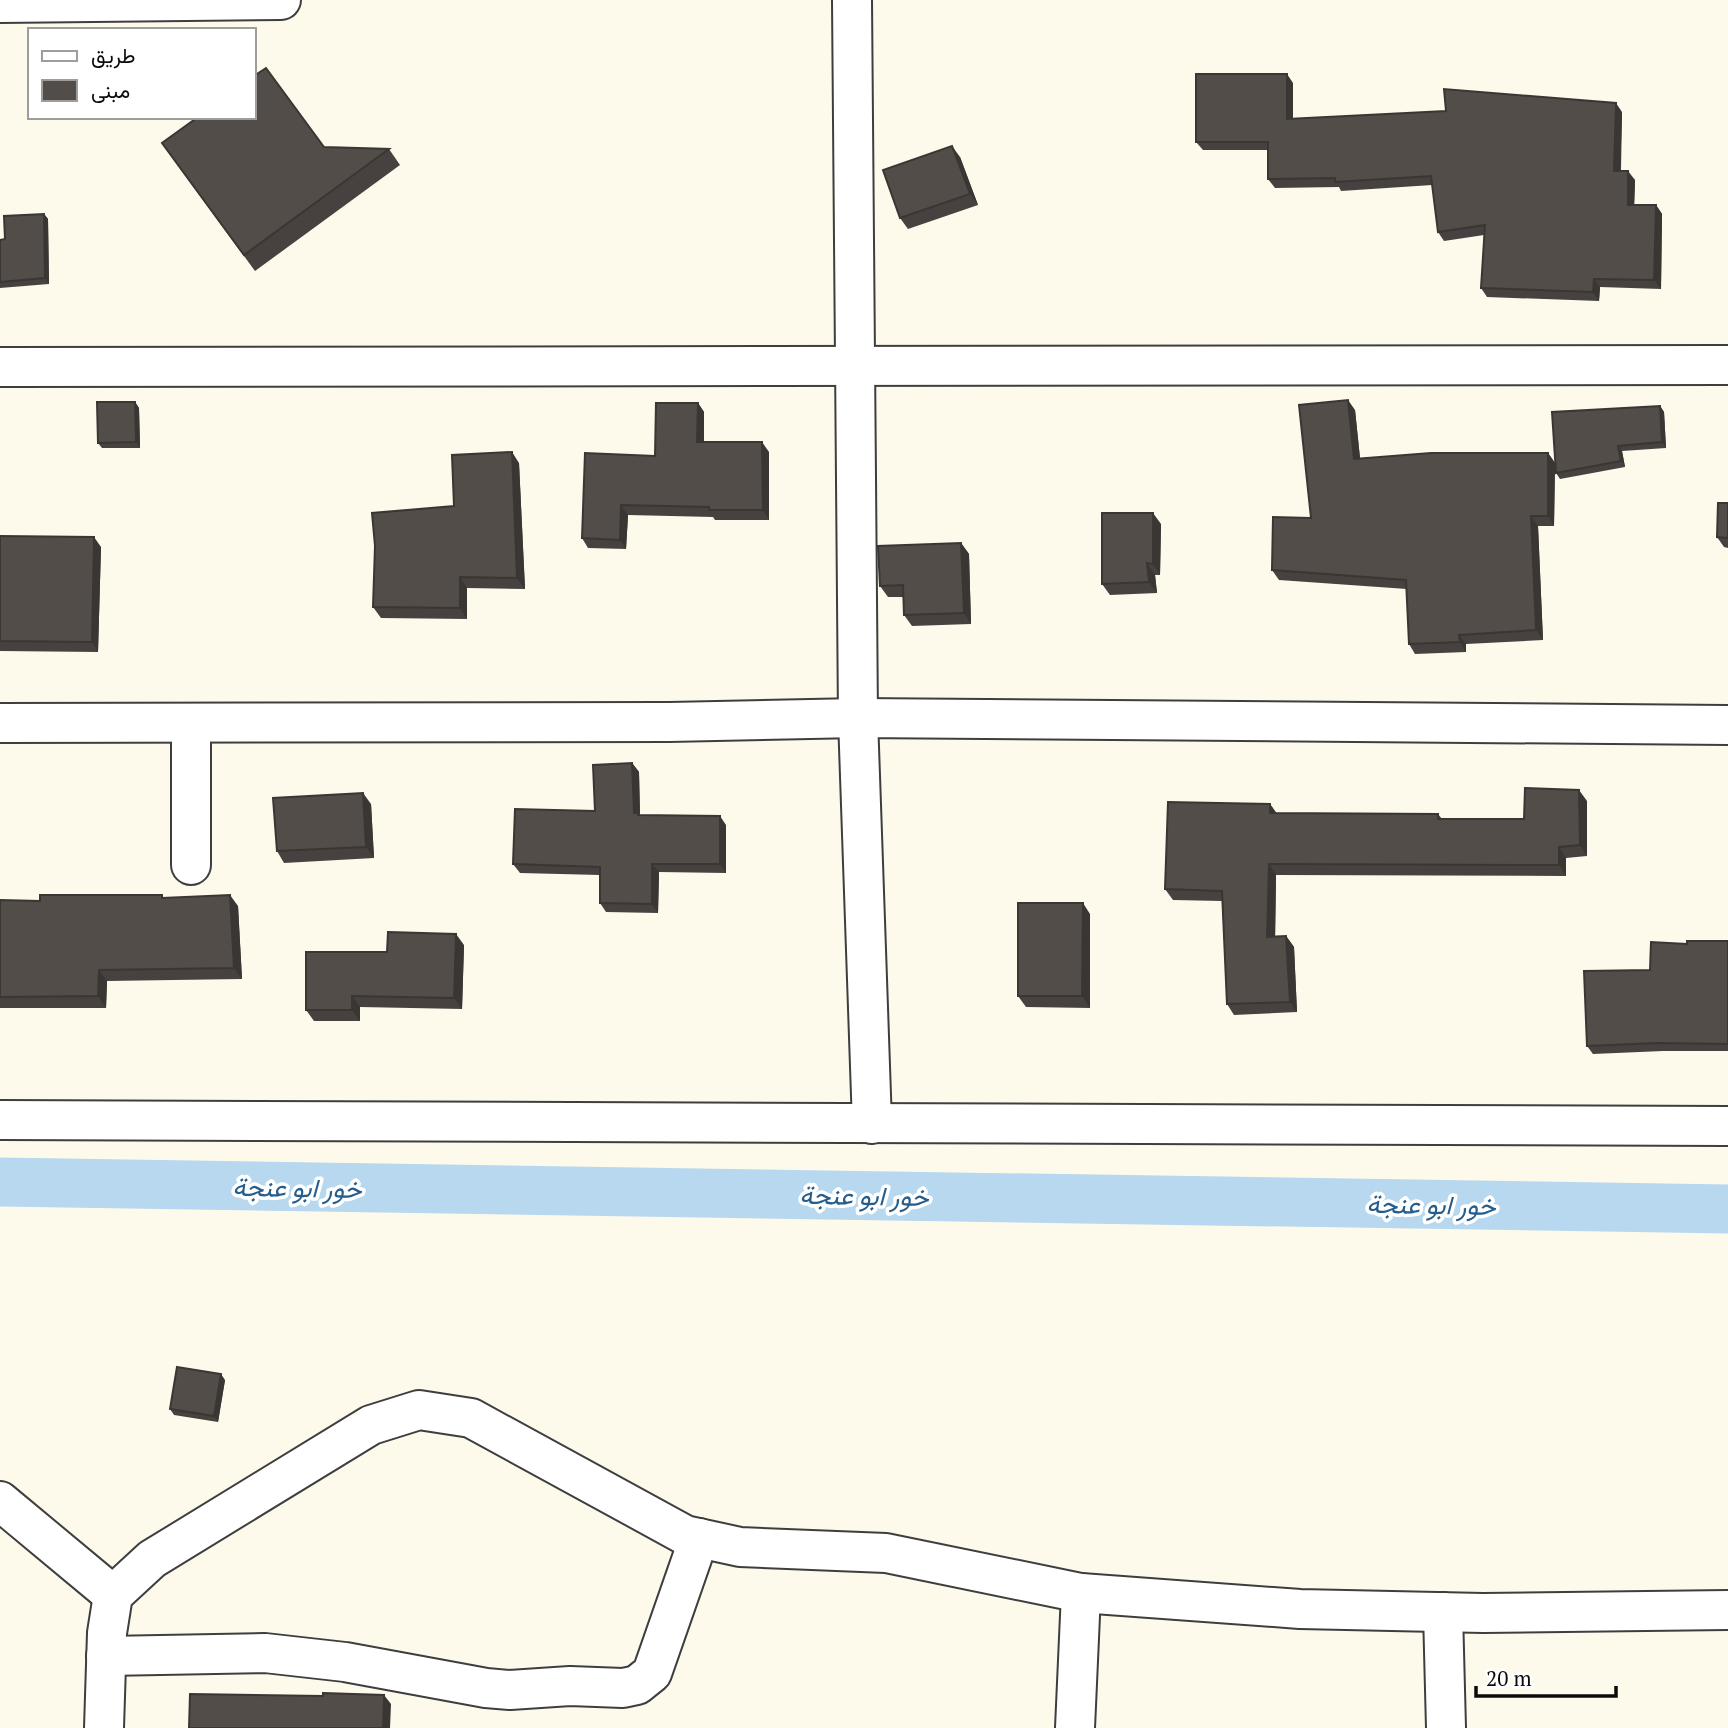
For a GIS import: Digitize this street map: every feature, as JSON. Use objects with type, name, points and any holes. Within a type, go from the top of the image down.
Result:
[{"type":"street","points":[[0,3],[281,0]]},
{"type":"street","points":[[852,0],[858,718],[872,1124]]},
{"type":"street","points":[[0,366],[1728,365]]},
{"type":"street","points":[[0,723],[669,722],[858,718],[1728,725]]},
{"type":"street","points":[[191,724],[191,865]]},
{"type":"street","points":[[0,1120],[1728,1126]]},
{"type":"street","points":[[104,1728],[106,1656],[113,1595],[152,1559],[371,1425],[419,1410],[471,1418],[685,1535],[740,1546],[886,1553],[1082,1593],[1300,1609],[1443,1612],[1728,1610]]},
{"type":"street","points":[[0,1501],[113,1595]]},
{"type":"street","points":[[106,1656],[265,1653],[345,1662],[486,1688],[623,1688],[636,1685],[652,1673],[699,1538]]},
{"type":"street","points":[[1075,1728],[1082,1593]]},
{"type":"street","points":[[1443,1612],[1446,1728]]},
{"type":"building","points":[[266,68],[324,147],[389,149],[244,255],[162,143],[195,119],[256,119],[256,75]]},
{"type":"building","points":[[1196,74],[1287,74],[1287,119],[1446,111],[1444,89],[1616,103],[1614,171],[1628,171],[1628,205],[1656,205],[1654,280],[1594,279],[1593,292],[1481,288],[1485,225],[1438,232],[1431,176],[1335,182],[1335,178],[1268,179],[1268,142],[1196,142]]},
{"type":"building","points":[[952,146],[970,194],[900,218],[883,170]]},
{"type":"building","points":[[44,214],[45,278],[0,282],[0,240],[5,239],[4,216]]},
{"type":"building","points":[[1348,400],[1354,459],[1431,453],[1548,453],[1548,516],[1531,516],[1536,630],[1459,635],[1460,642],[1409,644],[1406,580],[1272,570],[1273,517],[1311,518],[1299,405]]},
{"type":"building","points":[[97,402],[135,402],[136,442],[98,443]]},
{"type":"building","points":[[656,403],[698,403],[697,442],[762,442],[763,510],[621,505],[620,540],[582,538],[585,453],[655,456]]},
{"type":"building","points":[[1660,406],[1662,442],[1618,446],[1621,461],[1556,473],[1552,412]]},
{"type":"building","points":[[512,452],[517,578],[460,577],[460,608],[373,607],[375,546],[372,513],[454,506],[452,455]]},
{"type":"building","points":[[1718,503],[1728,503],[1728,538],[1717,537]]},
{"type":"building","points":[[1102,513],[1153,513],[1153,564],[1147,563],[1149,582],[1102,584]]},
{"type":"building","points":[[0,536],[94,537],[92,642],[0,641]]},
{"type":"building","points":[[961,543],[964,613],[904,615],[903,585],[880,586],[878,546]]},
{"type":"building","points":[[632,763],[634,813],[720,816],[720,864],[652,864],[652,904],[600,903],[600,867],[513,864],[515,809],[595,811],[593,765]]},
{"type":"building","points":[[1525,788],[1579,790],[1580,845],[1559,847],[1559,865],[1269,864],[1267,937],[1286,936],[1290,1002],[1227,1004],[1222,891],[1165,889],[1168,802],[1270,804],[1270,813],[1438,814],[1438,819],[1524,819]]},
{"type":"building","points":[[363,793],[366,847],[277,851],[273,798]]},
{"type":"building","points":[[40,895],[162,895],[162,898],[230,895],[234,968],[99,970],[98,996],[0,997],[0,900],[40,901]]},
{"type":"building","points":[[1018,903],[1083,903],[1082,996],[1018,996]]},
{"type":"building","points":[[388,932],[456,934],[454,998],[352,996],[352,1010],[306,1010],[306,952],[387,952]]},
{"type":"building","points":[[1687,941],[1728,941],[1728,1044],[1587,1046],[1584,971],[1650,970],[1651,942],[1687,944]]},
{"type":"building","points":[[177,1367],[221,1374],[214,1416],[170,1409]]},
{"type":"building","points":[[323,1693],[384,1695],[383,1728],[189,1728],[190,1694],[323,1696]]},
{"type":"waterway","name":"خور ابو عنجة","points":[[0,1182],[1728,1209]]}]
